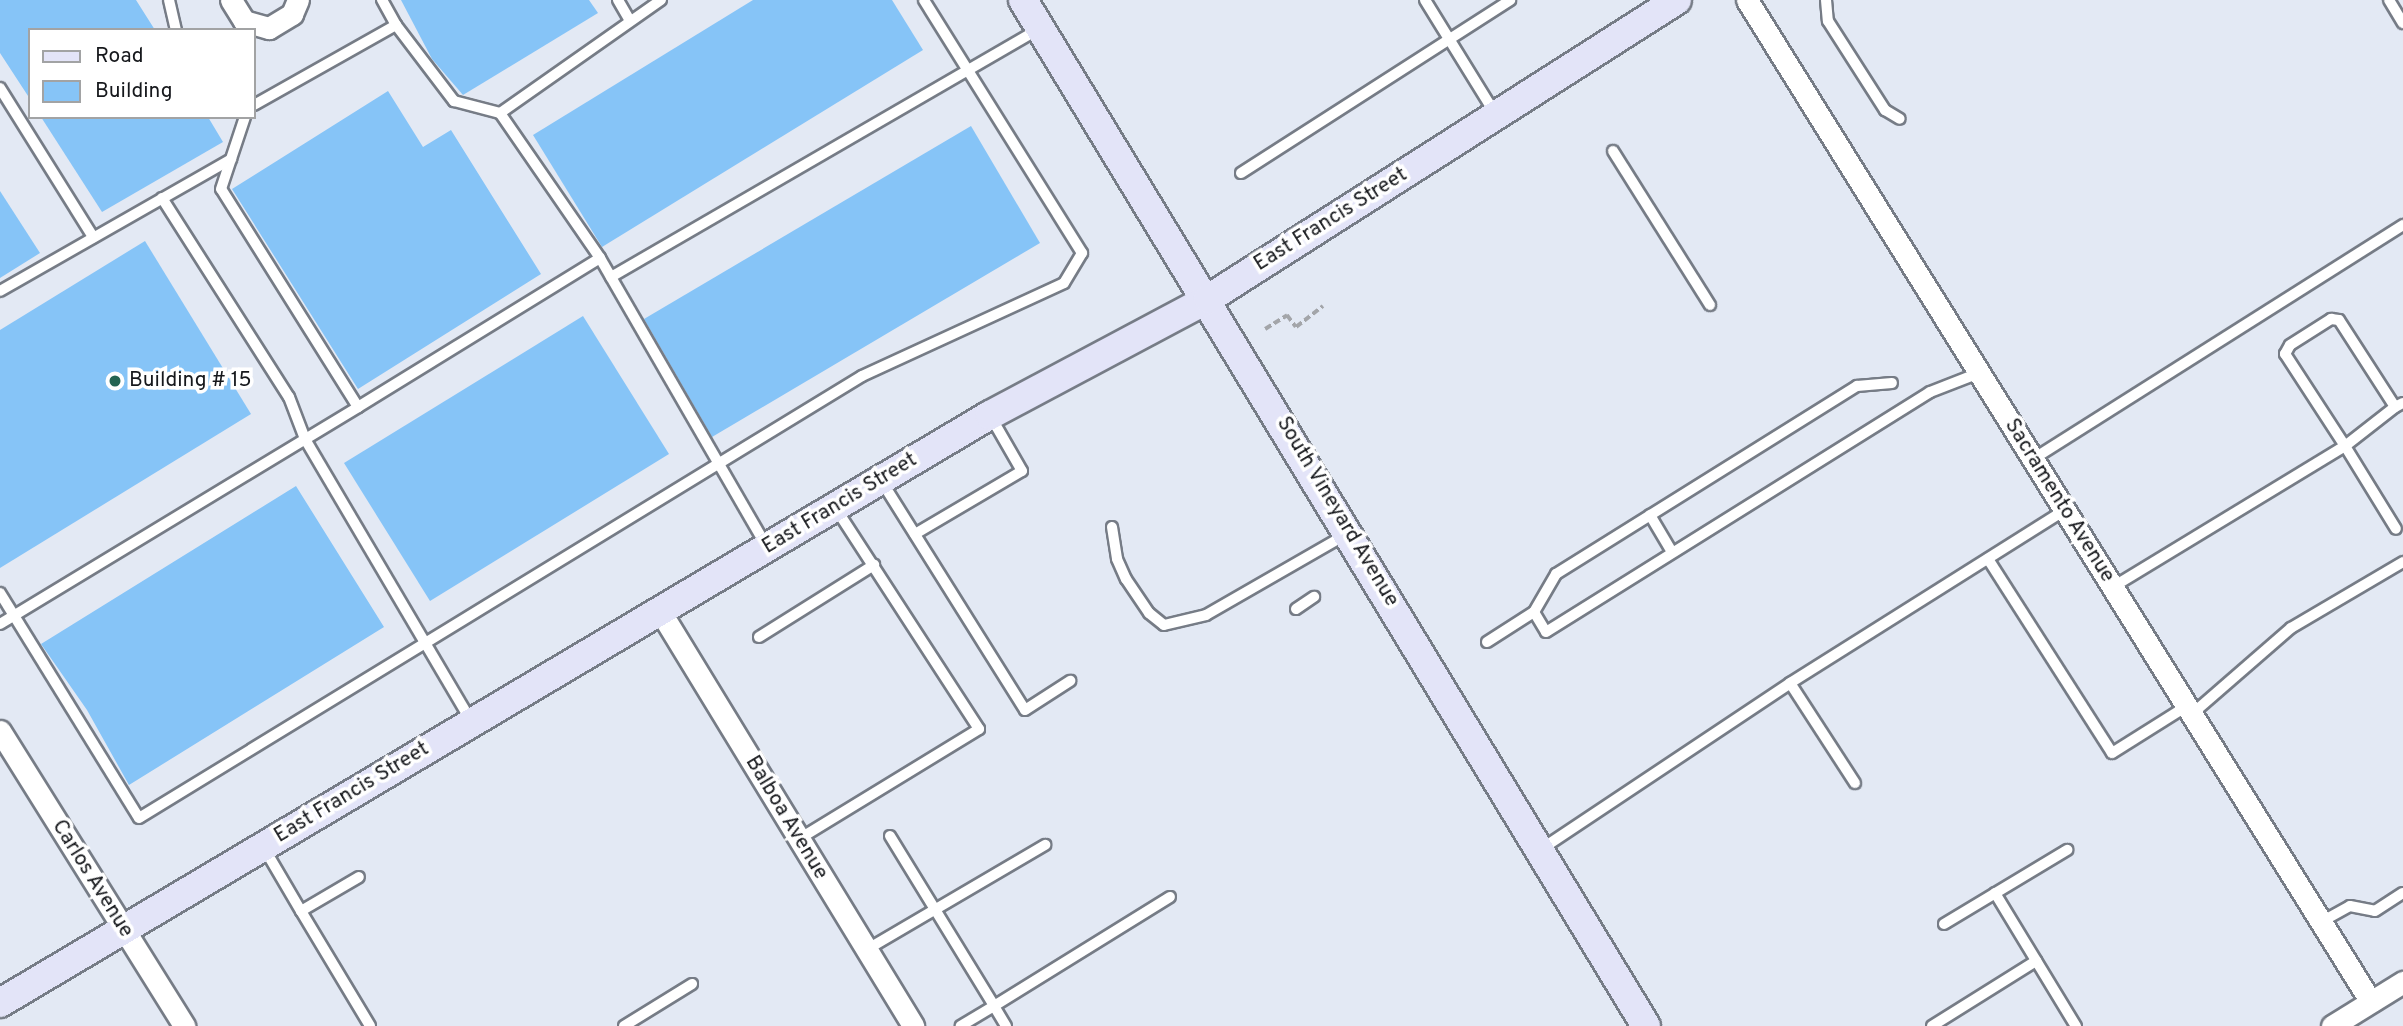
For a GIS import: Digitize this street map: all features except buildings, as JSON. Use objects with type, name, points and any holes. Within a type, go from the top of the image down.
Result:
[{"type":"street","points":[[231,0],[244,21],[269,28],[292,14],[298,0]]},
{"type":"street","name":"South Vineyard Avenue","points":[[1023,0],[1208,299],[1646,1026]]},
{"type":"street","name":"East Francis Street","points":[[0,1003],[990,415],[1208,299],[1677,0]]},
{"type":"street","name":"Sacramento Avenue","points":[[1747,0],[2371,1002]]},
{"type":"street","name":"Balboa Avenue","points":[[660,611],[913,1026]]},
{"type":"street","name":"Carlos Avenue","points":[[0,731],[184,1026]]},
{"type":"street","points":[[2332,1026],[2403,982]]},
{"type":"lane","points":[[169,0],[176,28]]},
{"type":"lane","points":[[382,0],[396,25],[453,101],[499,113],[600,258],[767,547]]},
{"type":"lane","points":[[618,0],[629,19]]},
{"type":"lane","points":[[499,113],[629,19],[661,0]]},
{"type":"lane","points":[[0,593],[139,818],[862,376],[1064,283],[1082,253],[924,0]]},
{"type":"lane","points":[[1425,0],[1496,115]]},
{"type":"lane","points":[[1241,173],[1510,0]]},
{"type":"lane","points":[[1826,0],[1828,21],[1885,110],[1900,119]]},
{"type":"lane","points":[[2389,0],[2403,23]]},
{"type":"lane","points":[[256,104],[396,25]]},
{"type":"lane","points":[[611,277],[1040,27]]},
{"type":"lane","points":[[0,88],[93,237]]},
{"type":"lane","points":[[244,119],[221,189],[358,407]]},
{"type":"lane","points":[[1613,152],[1710,305]]},
{"type":"lane","points":[[0,291],[231,159]]},
{"type":"lane","points":[[162,198],[289,397],[305,439],[472,722]]},
{"type":"lane","points":[[2033,459],[2403,225]]},
{"type":"lane","points":[[0,624],[600,258]]},
{"type":"lane","points":[[2113,587],[2345,446],[2399,405],[2339,320],[2331,319],[2290,345],[2285,354],[2345,446],[2396,529]]},
{"type":"lane","points":[[1534,612],[1546,632],[1930,392],[1979,373]]},
{"type":"lane","points":[[1487,642],[1534,612],[1556,574],[1857,386],[1892,383]]},
{"type":"lane","points":[[915,534],[1023,471],[990,415]]},
{"type":"lane","points":[[880,480],[1025,710],[1070,681]]},
{"type":"lane","points":[[799,839],[979,729],[834,507]]},
{"type":"lane","points":[[1540,850],[1790,683],[2065,510]]},
{"type":"lane","points":[[1650,515],[1672,552]]},
{"type":"lane","points":[[1112,527],[1117,559],[1126,579],[1149,613],[1164,625],[1206,615],[1349,533]]},
{"type":"lane","points":[[1988,559],[2112,753],[2189,710],[2291,628],[2403,562]]},
{"type":"lane","points":[[759,637],[874,565]]},
{"type":"lane","points":[[1296,609],[1314,597]]},
{"type":"lane","points":[[1790,683],[1855,783]]},
{"type":"lane","points":[[890,836],[1006,1026]]},
{"type":"lane","points":[[263,845],[370,1026]]},
{"type":"lane","points":[[866,950],[1045,845]]},
{"type":"lane","points":[[1944,924],[2067,849]]},
{"type":"lane","points":[[301,911],[359,877]]},
{"type":"lane","points":[[1995,893],[2076,1026]]},
{"type":"lane","points":[[2321,922],[2350,906],[2375,911],[2403,893]]},
{"type":"lane","points":[[961,1026],[1170,897]]},
{"type":"lane","points":[[1932,1026],[2036,961]]},
{"type":"lane","points":[[624,1026],[692,984]]},
{"type":"path","points":[[1265,329],[1287,315],[1296,327],[1323,306]]},
{"type":"shaded area","points":[[0,0],[2403,0],[2403,1026],[0,1026]]},
{"type":"place","name":"Building # 15","points":[[115,381]]}]
